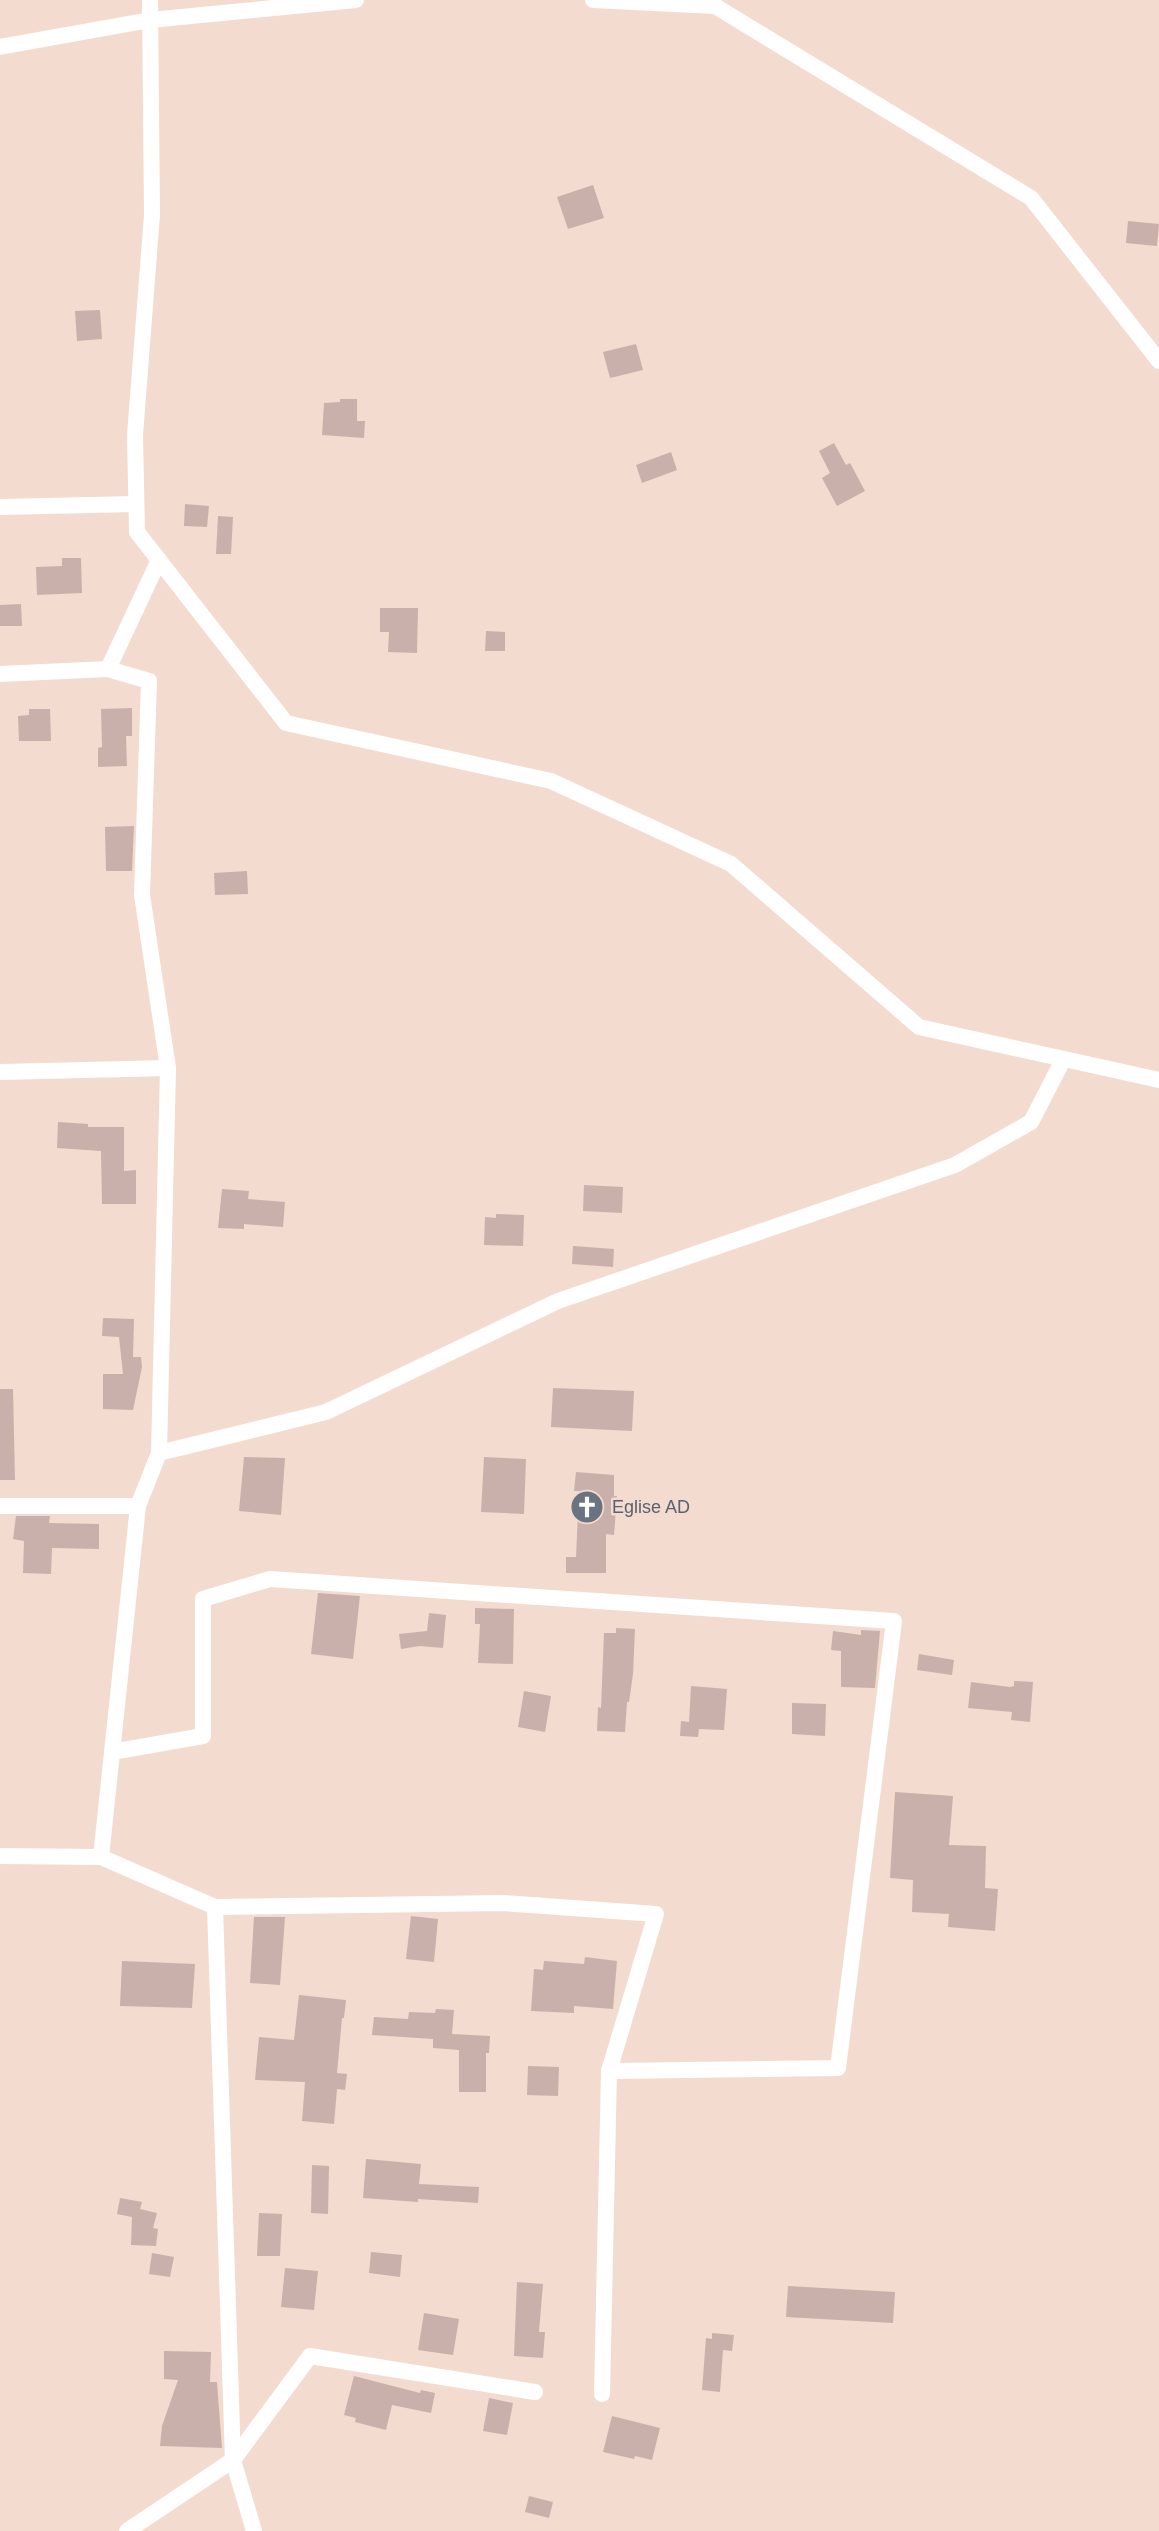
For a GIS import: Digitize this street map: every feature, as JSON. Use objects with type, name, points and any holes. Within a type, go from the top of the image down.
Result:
[{"type":"street","points":[[150,0],[152,215],[135,435],[137,532],[286,723],[551,781],[731,864],[919,1027],[1159,1080]]},
{"type":"street","points":[[0,47],[150,20],[356,0]]},
{"type":"street","points":[[593,0],[715,6],[1031,198],[1159,361]]},
{"type":"street","points":[[0,507],[136,504]]},
{"type":"street","points":[[108,669],[159,561]]},
{"type":"street","points":[[0,674],[108,669],[149,681],[142,895],[168,1068],[159,1453],[138,1506],[101,1857]]},
{"type":"street","points":[[159,1453],[326,1412],[558,1301],[955,1165],[1031,1122],[1063,1060]]},
{"type":"street","points":[[0,1072],[168,1068]]},
{"type":"street","points":[[0,1506],[138,1506]]},
{"type":"street","points":[[112,1752],[203,1736],[203,1599],[270,1579],[894,1621],[838,2068],[609,2071]]},
{"type":"street","points":[[0,1856],[101,1857],[215,1907],[503,1903],[656,1914],[609,2071],[602,2394]]},
{"type":"street","points":[[215,1907],[233,2460],[254,2531]]},
{"type":"street","points":[[127,2531],[233,2460],[310,2356],[535,2392]]},
{"type":"building","points":[[593,185],[604,218],[568,229],[557,197]]},
{"type":"building","points":[[1128,221],[1159,224],[1157,246],[1126,243]]},
{"type":"building","points":[[100,310],[102,339],[77,341],[75,311]]},
{"type":"building","points":[[636,344],[643,370],[610,378],[603,352]]},
{"type":"building","points":[[340,399],[357,399],[357,421],[365,421],[364,438],[322,435],[324,403],[340,402]]},
{"type":"building","points":[[834,443],[846,465],[850,463],[865,491],[837,506],[822,478],[830,473],[819,451]]},
{"type":"building","points":[[671,452],[677,470],[642,483],[636,465]]},
{"type":"building","points":[[185,504],[209,506],[207,527],[184,526]]},
{"type":"building","points":[[218,516],[233,517],[231,554],[216,554]]},
{"type":"building","points":[[62,558],[81,558],[82,593],[37,595],[36,567],[62,566]]},
{"type":"building","points":[[21,604],[22,626],[0,626],[0,605]]},
{"type":"building","points":[[380,608],[418,608],[417,653],[388,652],[389,632],[380,632]]},
{"type":"building","points":[[486,631],[505,632],[505,651],[485,651]]},
{"type":"building","points":[[132,708],[132,736],[126,736],[127,766],[98,767],[98,748],[102,747],[101,709]]},
{"type":"building","points":[[29,709],[50,709],[51,741],[19,741],[18,716],[29,715]]},
{"type":"building","points":[[134,826],[132,871],[106,871],[105,827]]},
{"type":"building","points":[[247,871],[248,894],[215,895],[214,873]]},
{"type":"building","points":[[58,1122],[88,1124],[88,1127],[124,1127],[124,1171],[136,1170],[136,1204],[102,1204],[101,1151],[57,1148]]},
{"type":"building","points":[[584,1185],[623,1187],[622,1213],[583,1211]]},
{"type":"building","points":[[222,1189],[249,1191],[248,1199],[285,1202],[283,1227],[244,1224],[244,1229],[218,1228]]},
{"type":"building","points":[[496,1214],[524,1215],[523,1246],[484,1245],[485,1217],[496,1218]]},
{"type":"building","points":[[573,1246],[614,1249],[613,1267],[572,1264]]},
{"type":"building","points":[[103,1318],[134,1319],[133,1357],[141,1357],[142,1367],[133,1410],[103,1409],[103,1374],[123,1374],[119,1337],[102,1336]]},
{"type":"building","points":[[553,1388],[634,1391],[632,1431],[551,1427]]},
{"type":"building","points":[[0,1389],[13,1389],[15,1480],[0,1480]]},
{"type":"building","points":[[244,1457],[285,1458],[281,1515],[239,1511]]},
{"type":"building","points":[[484,1457],[526,1459],[524,1514],[481,1512]]},
{"type":"building","points":[[576,1472],[614,1475],[614,1496],[617,1496],[614,1535],[606,1534],[606,1573],[566,1573],[566,1557],[576,1557],[579,1491],[574,1491]]},
{"type":"building","points":[[16,1516],[50,1516],[49,1523],[99,1524],[99,1549],[52,1548],[51,1574],[23,1573],[24,1541],[13,1539]]},
{"type":"building","points":[[318,1593],[360,1596],[353,1659],[311,1654]]},
{"type":"building","points":[[475,1608],[514,1609],[513,1664],[478,1663],[480,1624],[475,1624]]},
{"type":"building","points":[[429,1613],[446,1615],[443,1648],[420,1646],[401,1649],[399,1634],[427,1631]]},
{"type":"building","points":[[616,1628],[635,1629],[633,1674],[627,1702],[625,1732],[597,1731],[598,1707],[601,1708],[604,1633],[616,1633]]},
{"type":"building","points":[[861,1630],[880,1631],[875,1688],[841,1687],[841,1651],[831,1650],[833,1631],[861,1635]]},
{"type":"building","points":[[919,1654],[954,1660],[952,1675],[917,1670]]},
{"type":"building","points":[[1014,1681],[1033,1682],[1030,1722],[1011,1720],[1012,1712],[968,1708],[971,1682],[1010,1687],[1014,1686]]},
{"type":"building","points":[[691,1686],[727,1689],[724,1730],[699,1729],[698,1737],[680,1736],[681,1721],[689,1722]]},
{"type":"building","points":[[524,1691],[551,1696],[545,1732],[518,1727]]},
{"type":"building","points":[[792,1703],[826,1704],[825,1736],[792,1734]]},
{"type":"building","points":[[895,1792],[953,1796],[949,1845],[986,1846],[985,1888],[998,1889],[995,1931],[948,1927],[949,1914],[912,1912],[913,1880],[890,1878]]},
{"type":"building","points":[[411,1916],[438,1919],[434,1962],[406,1959]]},
{"type":"building","points":[[254,1917],[285,1917],[280,1985],[250,1983]]},
{"type":"building","points":[[585,1957],[617,1961],[613,2009],[574,2006],[574,2013],[531,2011],[534,1969],[543,1970],[544,1961],[584,1964]]},
{"type":"building","points":[[122,1961],[195,1964],[192,2008],[120,2006]]},
{"type":"building","points":[[299,1995],[346,2000],[337,2073],[347,2074],[345,2090],[337,2089],[334,2124],[302,2121],[305,2082],[255,2080],[259,2037],[294,2040]]},
{"type":"building","points":[[436,2009],[454,2010],[452,2034],[490,2036],[489,2053],[486,2053],[486,2092],[459,2092],[459,2050],[433,2048],[433,2039],[372,2035],[374,2017],[408,2019],[409,2012],[435,2013]]},
{"type":"building","points":[[528,2066],[559,2067],[558,2096],[527,2095]]},
{"type":"building","points":[[366,2159],[421,2164],[419,2184],[479,2187],[478,2203],[363,2198]]},
{"type":"building","points":[[312,2165],[329,2166],[328,2214],[311,2213]]},
{"type":"building","points":[[120,2198],[142,2202],[140,2209],[157,2213],[153,2228],[158,2229],[156,2246],[131,2245],[132,2217],[117,2214]]},
{"type":"building","points":[[259,2213],[282,2214],[280,2256],[257,2256]]},
{"type":"building","points":[[371,2252],[402,2255],[400,2277],[369,2273]]},
{"type":"building","points":[[152,2253],[174,2257],[170,2277],[149,2274]]},
{"type":"building","points":[[285,2268],[318,2271],[314,2310],[281,2307]]},
{"type":"building","points":[[517,2282],[543,2284],[539,2332],[545,2332],[543,2358],[514,2356]]},
{"type":"building","points":[[788,2286],[895,2292],[893,2323],[786,2317]]},
{"type":"building","points":[[424,2313],[459,2319],[453,2355],[418,2350]]},
{"type":"building","points":[[712,2333],[734,2335],[732,2351],[723,2350],[720,2392],[702,2390],[706,2338],[712,2339]]},
{"type":"building","points":[[164,2351],[211,2352],[210,2382],[217,2382],[222,2448],[160,2446],[162,2426],[178,2380],[164,2379]]},
{"type":"building","points":[[354,2376],[420,2393],[421,2390],[435,2393],[431,2413],[392,2405],[386,2430],[355,2422],[356,2418],[344,2415]]},
{"type":"building","points":[[489,2398],[513,2403],[507,2435],[483,2431]]},
{"type":"building","points":[[612,2416],[660,2428],[652,2460],[603,2452]]},
{"type":"building","points":[[529,2496],[553,2502],[549,2518],[525,2512]]},
{"type":"place","name":"Eglise AD","points":[[587,1507]]}]
